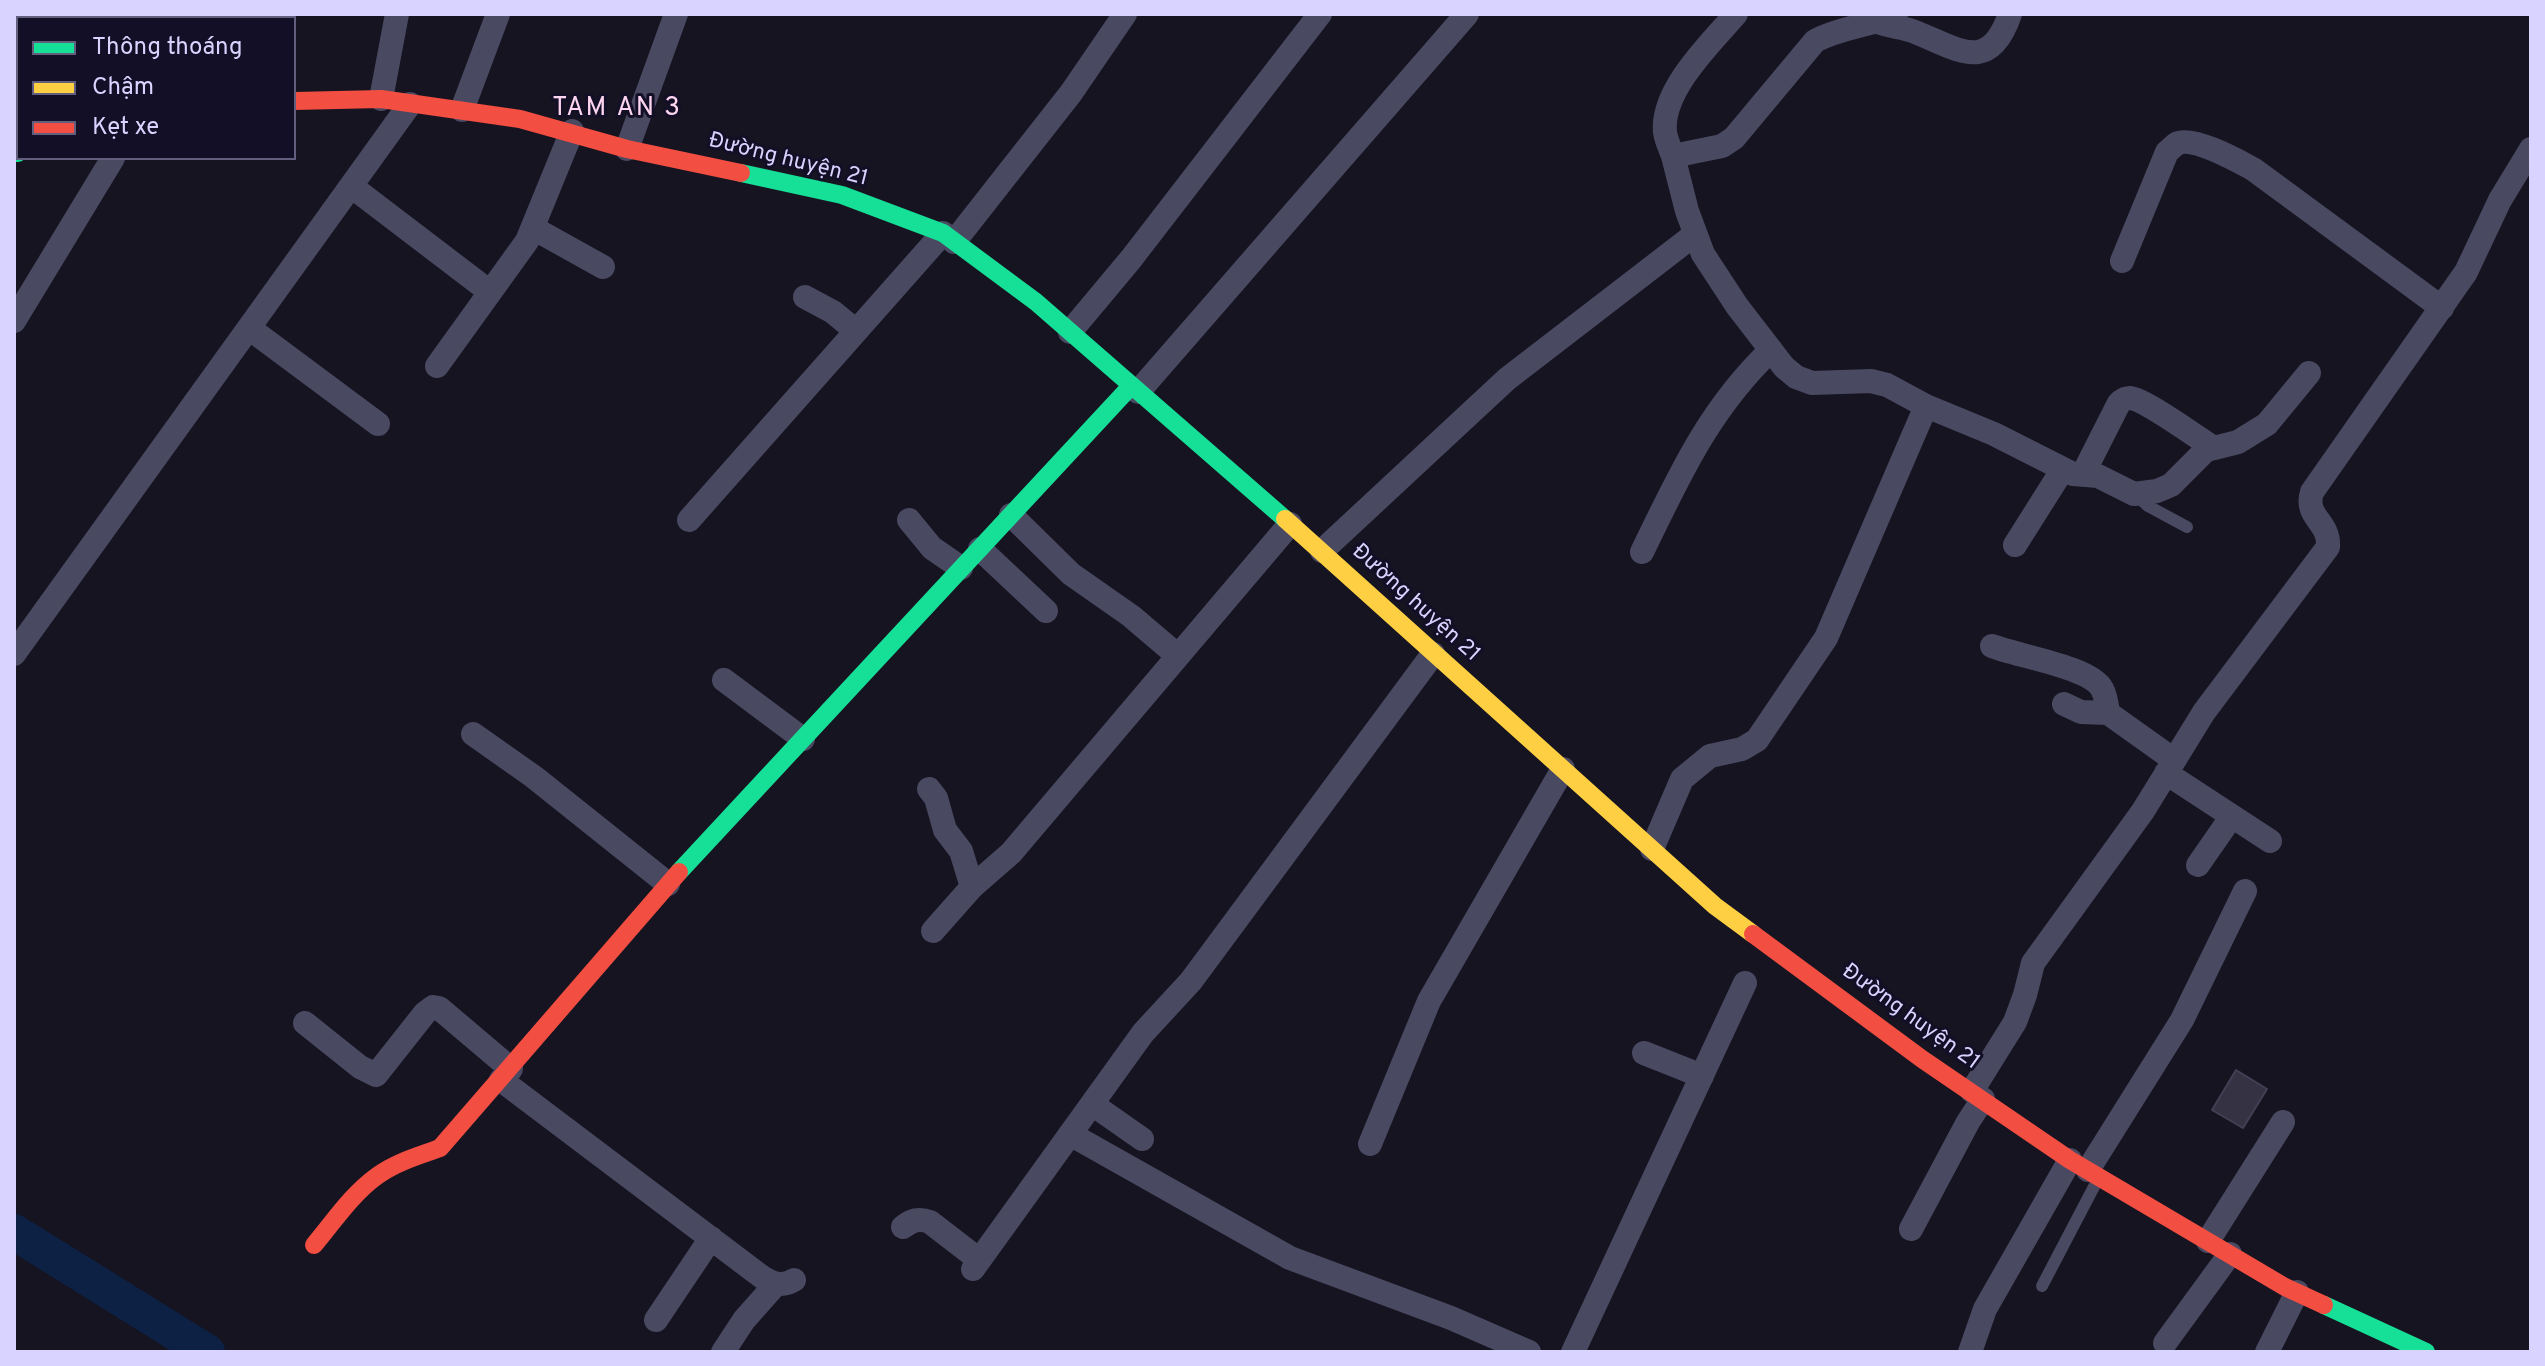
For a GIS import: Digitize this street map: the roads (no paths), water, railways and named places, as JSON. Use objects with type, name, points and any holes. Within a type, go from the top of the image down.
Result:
[{"type":"street","points":[[381,99],[397,14]]},
{"type":"street","points":[[462,110],[498,14]]},
{"type":"street","points":[[627,149],[676,14]]},
{"type":"street","points":[[689,520],[856,331],[948,238],[1071,93],[1125,14]]},
{"type":"street","points":[[1070,332],[1131,259],[1320,14]]},
{"type":"street","points":[[314,1245],[354,1196],[377,1176],[401,1162],[440,1148],[668,884],[1011,515],[1135,389],[1467,14]]},
{"type":"street","points":[[1736,14],[1689,69],[1667,107],[1664,128],[1694,235],[1720,280],[1771,350],[1796,377],[1812,383],[1871,381],[1887,385],[1926,406],[2073,471],[2098,476],[2134,494],[2157,491],[2171,485],[2212,447],[2238,442],[2267,424],[2309,373]]},
{"type":"street","points":[[1673,156],[1722,146],[1752,119],[1815,41],[1831,32],[1887,18],[1957,51],[1980,52],[1991,48],[1998,40],[2010,14]]},
{"type":"street","name":"Đường huyện 21","points":[[296,101],[381,99],[520,119],[572,131],[627,149],[842,195],[948,238],[1036,302],[1322,551],[1715,906],[1922,1059],[2086,1169],[2297,1292],[2426,1352]]},
{"type":"street","points":[[14,654],[410,104]]},
{"type":"street","points":[[437,366],[527,241],[572,131]]},
{"type":"street","points":[[2122,261],[2167,152],[2178,143],[2189,143],[2225,154],[2253,169],[2442,308]]},
{"type":"street","points":[[1911,1229],[1968,1122],[1977,1095],[2015,1022],[2033,963],[2143,811],[2204,712],[2328,547],[2329,537],[2325,527],[2313,514],[2309,503],[2312,492],[2466,272],[2500,200],[2531,149]]},
{"type":"street","points":[[14,321],[112,160]]},
{"type":"street","points":[[351,186],[490,292]]},
{"type":"street","points":[[533,228],[603,267]]},
{"type":"street","points":[[1322,551],[1507,379],[1694,235]]},
{"type":"street","points":[[805,297],[833,312],[856,331]]},
{"type":"street","points":[[249,328],[378,424]]},
{"type":"street","points":[[1642,552],[1679,475],[1722,402],[1771,350]]},
{"type":"street","points":[[2015,545],[2124,399],[2132,398],[2144,404],[2212,447]]},
{"type":"street","points":[[1652,849],[1682,779],[1710,756],[1742,749],[1757,740],[1826,638],[1926,406]]},
{"type":"street","points":[[1011,515],[1071,574],[1131,616],[1178,656]]},
{"type":"street","points":[[909,520],[932,548],[961,568]]},
{"type":"street","points":[[933,931],[972,887],[1011,853],[1290,524]]},
{"type":"street","points":[[980,549],[1046,611]]},
{"type":"street","points":[[1992,646],[2092,677],[2102,687],[2108,713],[2232,816],[2270,841]]},
{"type":"street","points":[[903,1227],[911,1221],[922,1219],[930,1222],[976,1264],[1143,1033],[1191,981],[1433,654]]},
{"type":"street","points":[[724,680],[803,739]]},
{"type":"street","points":[[2064,704],[2081,712],[2108,713]]},
{"type":"street","points":[[473,734],[534,777],[668,884]]},
{"type":"street","points":[[1370,1144],[1429,1001],[1563,769]]},
{"type":"street","points":[[929,789],[936,798],[945,830],[961,851],[972,887]]},
{"type":"street","points":[[2198,865],[2232,816]]},
{"type":"street","points":[[1970,1352],[1985,1309],[2086,1169],[2182,1020],[2245,891]]},
{"type":"street","points":[[1573,1352],[1745,983]]},
{"type":"street","points":[[305,1023],[360,1067],[376,1075],[425,1013],[433,1007],[439,1008],[506,1074],[711,1238],[785,1282],[744,1320],[723,1352]]},
{"type":"street","points":[[1644,1053],[1702,1076]]},
{"type":"street","points":[[1092,1104],[1142,1139]]},
{"type":"street","points":[[2208,1241],[2283,1122]]},
{"type":"street","points":[[1070,1134],[1290,1258],[1451,1318],[1529,1352]]},
{"type":"street","points":[[656,1320],[711,1238]]},
{"type":"street","points":[[2165,1343],[2230,1254]]},
{"type":"street","points":[[2267,1352],[2297,1292]]},
{"type":"lane","points":[[2134,494],[2148,506],[2187,527]]},
{"type":"lane","points":[[2042,1286],[2086,1169]]},
{"type":"waterway","points":[[14,1232],[207,1352]]},
{"type":"district","name":"TAM AN 3","points":[[617,110]]}]
